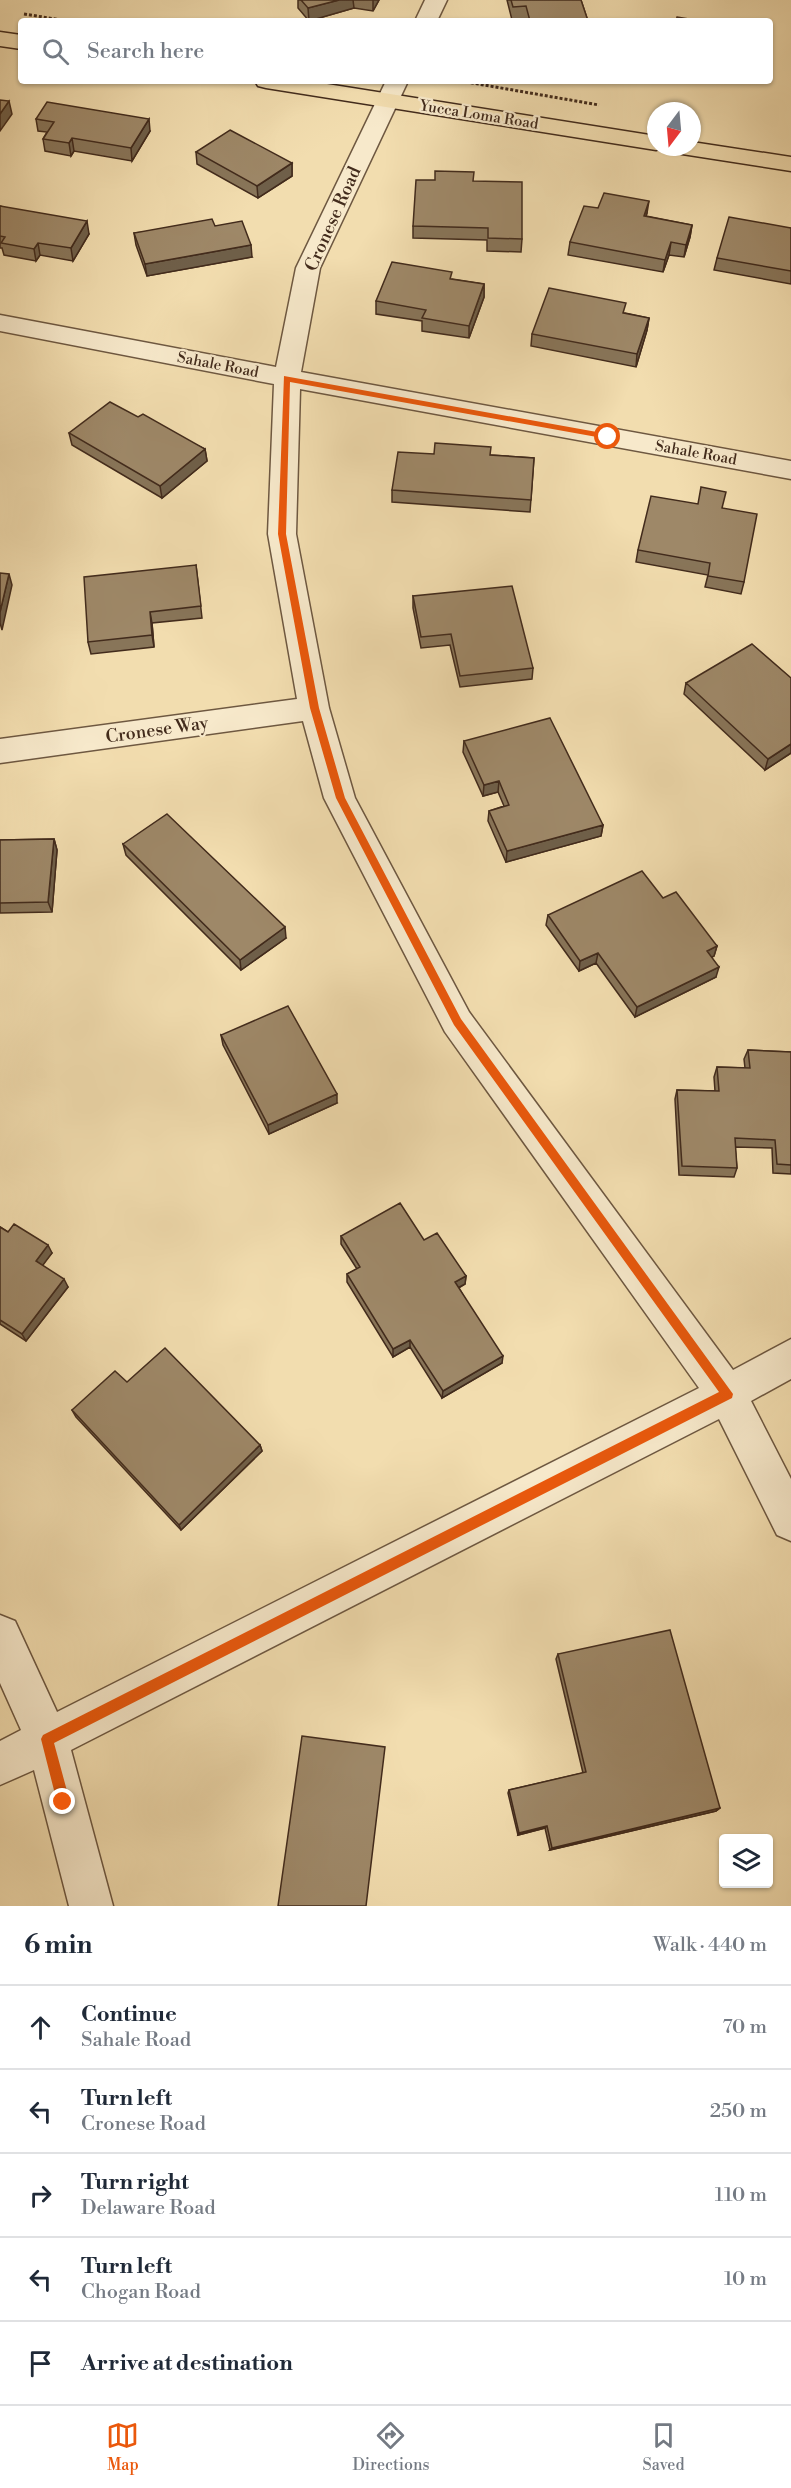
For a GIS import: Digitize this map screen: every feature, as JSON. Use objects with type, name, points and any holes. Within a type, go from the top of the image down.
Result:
[{"type":"main road","points":[[0,39],[18,42]]},
{"type":"main road","name":"Yucca Loma Road","points":[[304,84],[393,91],[647,141]]},
{"type":"main road","points":[[701,150],[791,164]]},
{"type":"street","points":[[427,18],[436,0]]},
{"type":"street","name":"Cronese Road","points":[[393,91],[308,268],[287,378],[282,534],[314,708],[340,798],[457,1022],[728,1394],[791,1521]]},
{"type":"street","name":"Sahale Road","points":[[0,323],[791,470]]},
{"type":"street","name":"Cronese Way","points":[[0,751],[314,708]]},
{"type":"street","points":[[0,1764],[728,1394],[791,1358]]},
{"type":"street","points":[[0,1636],[47,1739],[91,1906]]},
{"type":"path","points":[[23,14],[49,18]]},
{"type":"path","points":[[480,84],[608,106]]},
{"type":"building","points":[[301,0],[339,0],[308,8]]},
{"type":"building","points":[[511,0],[581,0],[587,18],[529,18],[526,6],[513,7]]},
{"type":"building","points":[[0,100],[9,101],[0,114]]},
{"type":"building","points":[[47,102],[149,119],[131,148],[72,138],[69,143],[43,139],[54,122],[36,119]]},
{"type":"building","points":[[230,130],[292,163],[257,186],[196,152]]},
{"type":"building","points":[[435,171],[474,172],[473,181],[522,182],[522,239],[488,238],[488,228],[413,226],[416,180],[435,180]]},
{"type":"building","points":[[604,193],[649,201],[644,216],[692,225],[686,245],[671,242],[665,260],[570,242],[584,206],[598,208]]},
{"type":"building","points":[[0,206],[87,221],[71,248],[38,243],[34,249],[1,243],[5,237],[0,236]]},
{"type":"building","points":[[729,217],[791,228],[791,271],[717,258]]},
{"type":"building","points":[[212,219],[215,226],[242,221],[251,245],[145,264],[134,233]]},
{"type":"building","points":[[392,262],[452,272],[450,279],[484,284],[469,326],[422,318],[426,310],[376,301]]},
{"type":"building","points":[[549,288],[626,303],[623,313],[649,318],[637,354],[532,334]]},
{"type":"building","points":[[110,402],[138,417],[143,414],[205,449],[160,486],[69,433]]},
{"type":"building","points":[[435,443],[491,447],[490,455],[534,458],[531,500],[392,490],[398,452],[434,454]]},
{"type":"building","points":[[701,487],[726,492],[722,508],[757,514],[744,582],[708,576],[710,563],[638,550],[651,496],[698,504]]},
{"type":"building","points":[[196,565],[201,606],[150,612],[152,635],[88,642],[84,577]]},
{"type":"building","points":[[0,573],[9,574],[0,612]]},
{"type":"building","points":[[512,586],[533,668],[460,676],[451,634],[421,637],[413,596]]},
{"type":"building","points":[[752,644],[791,678],[791,744],[768,759],[686,683]]},
{"type":"building","points":[[550,718],[603,825],[507,851],[489,811],[509,805],[499,781],[484,785],[464,741]]},
{"type":"building","points":[[167,814],[285,927],[240,960],[123,844]]},
{"type":"building","points":[[54,839],[48,902],[0,903],[0,840]]},
{"type":"building","points":[[642,871],[663,898],[676,892],[717,946],[707,951],[719,967],[637,1007],[598,953],[580,961],[548,915]]},
{"type":"building","points":[[288,1006],[337,1094],[268,1125],[221,1035]]},
{"type":"building","points":[[748,1050],[791,1052],[791,1165],[777,1164],[775,1140],[735,1138],[737,1168],[682,1166],[677,1090],[719,1091],[717,1067],[750,1068]]},
{"type":"building","points":[[400,1203],[424,1240],[437,1233],[466,1276],[455,1282],[503,1356],[443,1391],[410,1340],[393,1349],[347,1274],[360,1267],[341,1236]]},
{"type":"building","points":[[14,1224],[48,1245],[36,1261],[64,1279],[22,1334],[0,1320],[0,1227],[8,1232]]},
{"type":"building","points":[[165,1348],[260,1445],[179,1525],[72,1410],[115,1371],[127,1382]]},
{"type":"building","points":[[670,1630],[720,1808],[552,1848],[547,1826],[519,1833],[509,1790],[586,1772],[558,1654]]},
{"type":"building","points":[[302,1736],[385,1747],[366,1906],[278,1906]]},
{"type":"route","points":[[63,1802],[47,1739],[728,1394],[457,1022],[340,798],[314,708],[282,534],[287,378],[608,437]]}]
